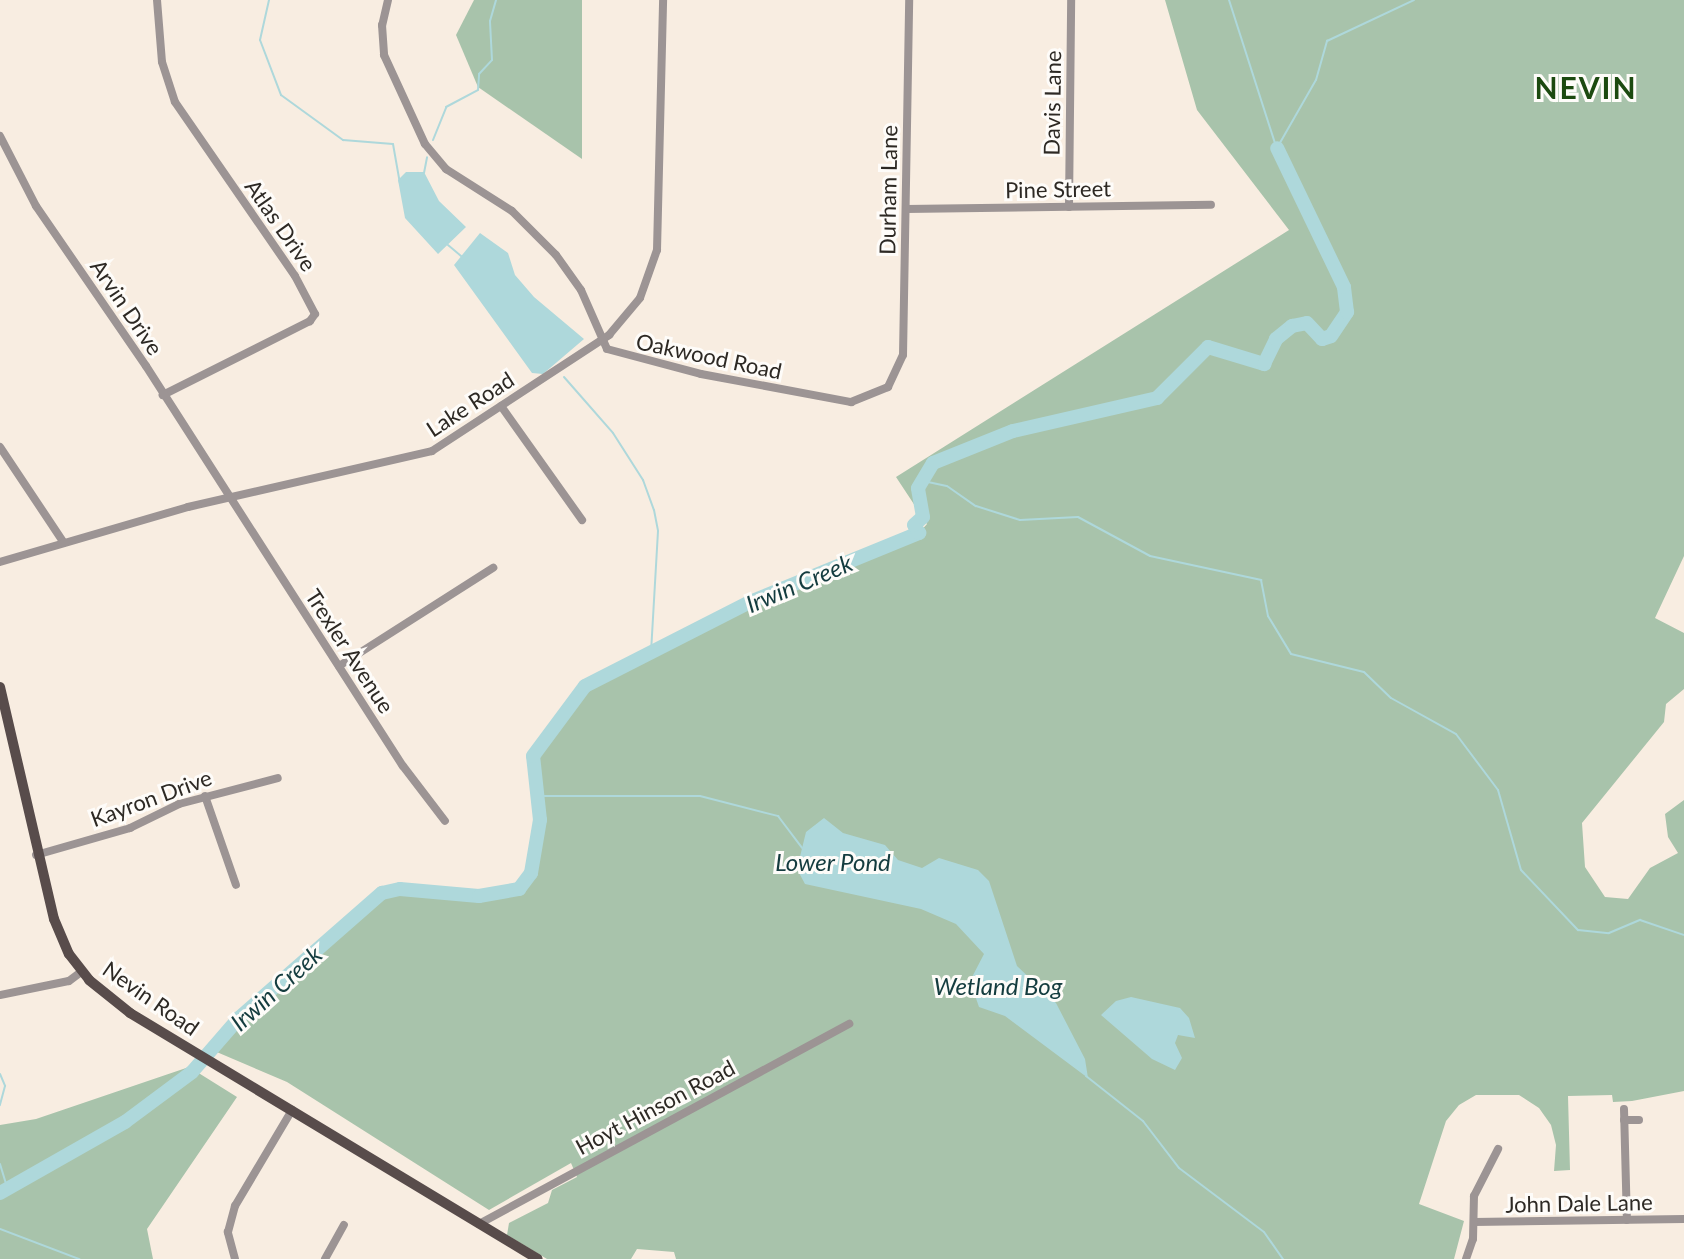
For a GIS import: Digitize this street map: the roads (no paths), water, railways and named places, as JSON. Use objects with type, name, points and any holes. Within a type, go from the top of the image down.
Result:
[{"type":"main road","name":"Nevin Road","points":[[0,687],[6,742],[36,855],[58,932],[81,972],[130,1013],[537,1259]]},
{"type":"street","name":"Atlas Drive","points":[[157,0],[162,62],[175,102],[302,287],[315,314],[163,395]]},
{"type":"street","points":[[388,0],[382,25],[384,55],[425,144],[446,169],[512,211],[556,255],[581,290],[601,341]]},
{"type":"street","name":"Lake Road","points":[[0,562],[228,498],[416,457],[460,437],[501,406],[601,341],[640,298],[657,250],[663,0]]},
{"type":"street","name":"Durham Lane","points":[[895,378],[904,340],[909,0]]},
{"type":"street","name":"Davis Lane","points":[[1069,207],[1071,0]]},
{"type":"street","name":"Arvin Drive","points":[[0,136],[36,206],[228,498]]},
{"type":"street","name":"Pine Street","points":[[906,209],[1211,205]]},
{"type":"street","name":"Oakwood Road","points":[[601,341],[617,355],[839,402],[874,395],[895,378]]},
{"type":"street","points":[[501,406],[582,520]]},
{"type":"street","points":[[0,447],[64,543]]},
{"type":"street","name":"Trexler Avenue","points":[[228,498],[445,821]]},
{"type":"street","points":[[339,666],[493,568]]},
{"type":"street","name":"Kayron Drive","points":[[36,855],[130,828],[205,796],[278,778]]},
{"type":"street","points":[[205,796],[236,885]]},
{"type":"street","points":[[0,995],[69,981],[81,972]]},
{"type":"street","name":"Hoyt Hinson Road","points":[[479,1224],[849,1024]]},
{"type":"street","points":[[1624,1109],[1627,1220]]},
{"type":"street","points":[[235,1259],[229,1240],[231,1215],[292,1110]]},
{"type":"street","points":[[1624,1120],[1639,1120]]},
{"type":"street","points":[[1466,1259],[1474,1222],[1474,1196],[1498,1149]]},
{"type":"street","name":"John Dale Lane","points":[[1474,1222],[1684,1219]]},
{"type":"street","points":[[325,1259],[344,1225]]},
{"type":"water","points":[[406,172],[424,172],[439,201],[466,227],[438,254],[405,218],[398,180]]},
{"type":"water","points":[[480,233],[508,253],[515,275],[534,297],[584,339],[543,374],[532,373],[454,265]]},
{"type":"water","name":"Lower Pond","points":[[824,818],[843,833],[885,845],[898,860],[922,868],[939,858],[978,870],[989,881],[1017,966],[1056,1003],[1085,1059],[1088,1078],[1005,1016],[979,1007],[970,981],[984,954],[956,924],[921,909],[805,884],[797,869],[806,832]]},
{"type":"water","points":[[1131,997],[1180,1008],[1189,1018],[1195,1038],[1178,1035],[1175,1043],[1182,1058],[1175,1070],[1152,1059],[1101,1015],[1116,1001]]},
{"type":"waterway","points":[[269,0],[260,40],[281,95],[343,140],[393,144],[400,182]]},
{"type":"waterway","points":[[433,140],[446,107],[478,90],[479,74],[492,60],[490,21],[496,0]]},
{"type":"waterway","points":[[1229,0],[1276,146]]},
{"type":"waterway","name":"Irwin Creek","points":[[1277,148],[1316,80],[1327,41],[1414,0]]},
{"type":"waterway","name":"Irwin Creek","points":[[0,1193],[125,1122],[192,1072],[239,1018],[382,893],[400,889],[479,896],[519,889],[531,873],[540,820],[533,756],[585,686],[750,602],[919,533],[914,525],[923,517],[918,488],[933,463],[1013,431],[1157,398],[1208,347],[1264,364],[1276,339],[1292,326],[1307,323],[1322,339],[1331,336],[1347,312],[1344,287],[1277,148]]},
{"type":"waterway","points":[[424,173],[427,157]]},
{"type":"waterway","points":[[448,245],[461,256]]},
{"type":"waterway","points":[[564,377],[613,433],[643,480],[654,510],[658,531],[651,652]]},
{"type":"waterway","points":[[918,488],[928,482],[947,486],[976,506],[1020,520],[1078,517],[1150,556],[1261,580],[1268,616],[1291,654],[1364,672],[1391,698],[1456,734],[1498,790],[1521,870],[1578,930],[1609,933],[1640,920],[1684,935]]},
{"type":"waterway","points":[[538,796],[700,796],[778,816],[802,848]]},
{"type":"waterway","points":[[0,1074],[5,1086],[0,1105]]},
{"type":"waterway","points":[[1086,1076],[1143,1121],[1179,1168],[1264,1232],[1283,1259]]},
{"type":"waterway","points":[[0,1164],[9,1193]]},
{"type":"waterway","points":[[0,1229],[79,1259]]},
{"type":"district","name":"NEVIN","points":[[1586,87]]},
{"type":"water label","name":"Wetland Bog","points":[[998,986]]}]
